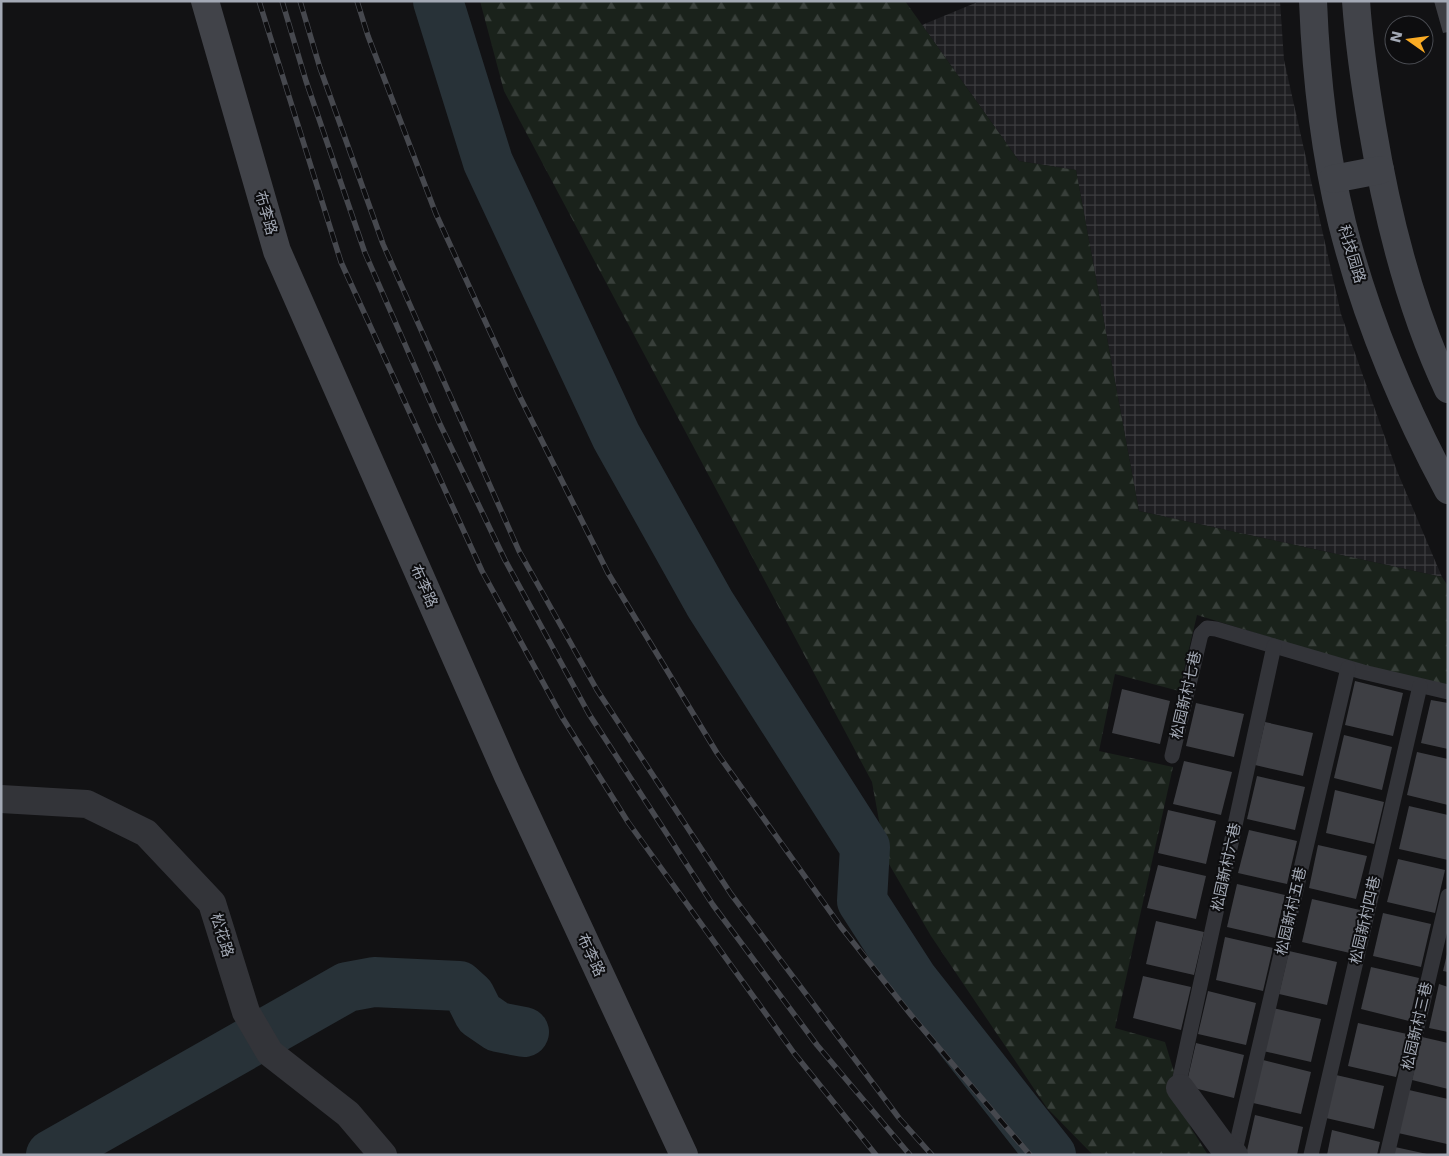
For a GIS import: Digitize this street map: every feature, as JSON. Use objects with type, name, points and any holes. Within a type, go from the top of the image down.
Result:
[{"type":"main road","name":"布李路","points":[[205,1],[277,251],[508,776],[684,1155]]},
{"type":"main road","name":"科技园路","points":[[1313,1],[1324,134],[1342,223],[1370,315],[1404,399],[1448,490]]},
{"type":"main road","points":[[1356,1],[1358,34],[1389,214],[1404,272],[1423,327],[1448,389]]},
{"type":"main road","points":[[1333,180],[1380,170]]},
{"type":"street","name":"松花路","points":[[1,799],[87,804],[146,833],[212,903],[246,1012],[270,1053],[348,1114],[383,1155]]},
{"type":"street","points":[[1180,1088],[1224,1148],[1234,1155]]},
{"type":"lane","name":"松园新村七巷","points":[[1172,756],[1201,634],[1207,628],[1216,629],[1274,646]]},
{"type":"lane","points":[[1274,646],[1348,668],[1448,692]]},
{"type":"lane","name":"松园新村六巷","points":[[1180,1088],[1182,1068],[1274,646]]},
{"type":"lane","name":"松园新村五巷","points":[[1234,1155],[1348,668]]},
{"type":"lane","name":"松园新村四巷","points":[[1311,1155],[1420,686]]},
{"type":"lane","name":"松园新村三巷","points":[[1387,1155],[1448,896]]},
{"type":"shaded area","points":[[980,1],[1280,1],[1284,60],[1341,314],[1397,471],[1442,577],[1139,511],[1076,170],[1019,161],[922,25]]},
{"type":"green space","points":[[480,1],[905,1],[1019,161],[1076,170],[1139,511],[1442,577],[1448,586],[1448,686],[1353,663],[1197,615],[1179,691],[1115,674],[1099,751],[1173,767],[1115,1028],[1165,1042],[1191,1128],[1208,1155],[1093,1155],[1047,1108],[931,936],[886,859],[872,782],[504,91]]},
{"type":"building","points":[[1434,1],[1448,1],[1448,32],[1443,33]]},
{"type":"building","points":[[1355,681],[1403,693],[1393,736],[1345,725]]},
{"type":"building","points":[[1122,689],[1170,701],[1160,744],[1112,733]]},
{"type":"building","points":[[1431,700],[1448,703],[1448,749],[1421,743]]},
{"type":"building","points":[[1196,703],[1244,714],[1234,757],[1186,746]]},
{"type":"building","points":[[1265,722],[1313,733],[1303,776],[1255,765]]},
{"type":"building","points":[[1344,735],[1392,747],[1382,790],[1334,778]]},
{"type":"building","points":[[1417,752],[1448,759],[1448,805],[1407,795]]},
{"type":"building","points":[[1184,761],[1232,772],[1221,815],[1173,804]]},
{"type":"building","points":[[1257,776],[1305,787],[1295,830],[1247,819]]},
{"type":"building","points":[[1335,790],[1384,802],[1374,844],[1326,833]]},
{"type":"building","points":[[1409,806],[1448,815],[1448,860],[1399,849]]},
{"type":"building","points":[[1168,810],[1216,821],[1206,864],[1158,853]]},
{"type":"building","points":[[1249,830],[1297,841],[1287,884],[1238,873]]},
{"type":"building","points":[[1318,845],[1367,856],[1356,899],[1309,888]]},
{"type":"building","points":[[1398,859],[1445,870],[1435,913],[1387,902]]},
{"type":"building","points":[[1158,865],[1206,876],[1196,919],[1147,908]]},
{"type":"building","points":[[1237,884],[1285,895],[1275,938],[1227,927]]},
{"type":"building","points":[[1312,899],[1360,910],[1350,953],[1302,942]]},
{"type":"building","points":[[1383,913],[1431,924],[1421,967],[1373,956]]},
{"type":"building","points":[[1156,921],[1204,932],[1194,975],[1146,964]]},
{"type":"building","points":[[1225,937],[1273,948],[1263,991],[1216,980]]},
{"type":"building","points":[[1289,951],[1337,962],[1327,1005],[1279,994]]},
{"type":"building","points":[[1448,954],[1448,972],[1443,971]]},
{"type":"building","points":[[1371,967],[1419,978],[1409,1021],[1361,1009]]},
{"type":"building","points":[[1143,976],[1191,987],[1181,1030],[1133,1018]]},
{"type":"building","points":[[1439,984],[1448,987],[1448,1032],[1429,1028]]},
{"type":"building","points":[[1208,991],[1256,1003],[1246,1045],[1198,1034]]},
{"type":"building","points":[[1273,1008],[1321,1019],[1311,1062],[1263,1051]]},
{"type":"building","points":[[1358,1023],[1407,1034],[1396,1077],[1348,1066]]},
{"type":"building","points":[[1422,1037],[1448,1043],[1448,1089],[1412,1080]]},
{"type":"building","points":[[1196,1043],[1244,1055],[1234,1098],[1186,1086]]},
{"type":"building","points":[[1263,1060],[1311,1072],[1301,1114],[1253,1103]]},
{"type":"building","points":[[1336,1075],[1384,1086],[1374,1129],[1326,1118]]},
{"type":"building","points":[[1409,1090],[1448,1099],[1447,1144],[1398,1133]]},
{"type":"building","points":[[1255,1115],[1303,1127],[1297,1155],[1246,1155]]},
{"type":"building","points":[[1332,1130],[1380,1142],[1377,1155],[1327,1155]]},
{"type":"building","points":[[1395,1147],[1427,1154],[1427,1155],[1393,1155]]},
{"type":"waterway","points":[[438,1],[488,162],[616,436],[710,604],[865,847],[862,901],[913,980],[1051,1155]]},
{"type":"waterway","points":[[51,1155],[347,987],[374,982],[459,986],[470,996],[479,1014],[498,1027],[524,1032]]},
{"type":"railway","points":[[259,1],[341,262],[482,571],[562,717],[628,822],[794,1053],[876,1155]]},
{"type":"railway","points":[[282,1],[306,81],[365,253],[439,422],[505,560],[589,714],[713,905],[817,1045],[910,1155]]},
{"type":"railway","points":[[300,1],[320,68],[383,244],[519,551],[597,690],[731,894],[899,1118],[932,1155]]},
{"type":"railway","points":[[357,1],[368,36],[436,214],[519,395],[608,573],[717,753],[841,927],[911,1015],[1030,1155]]}]
